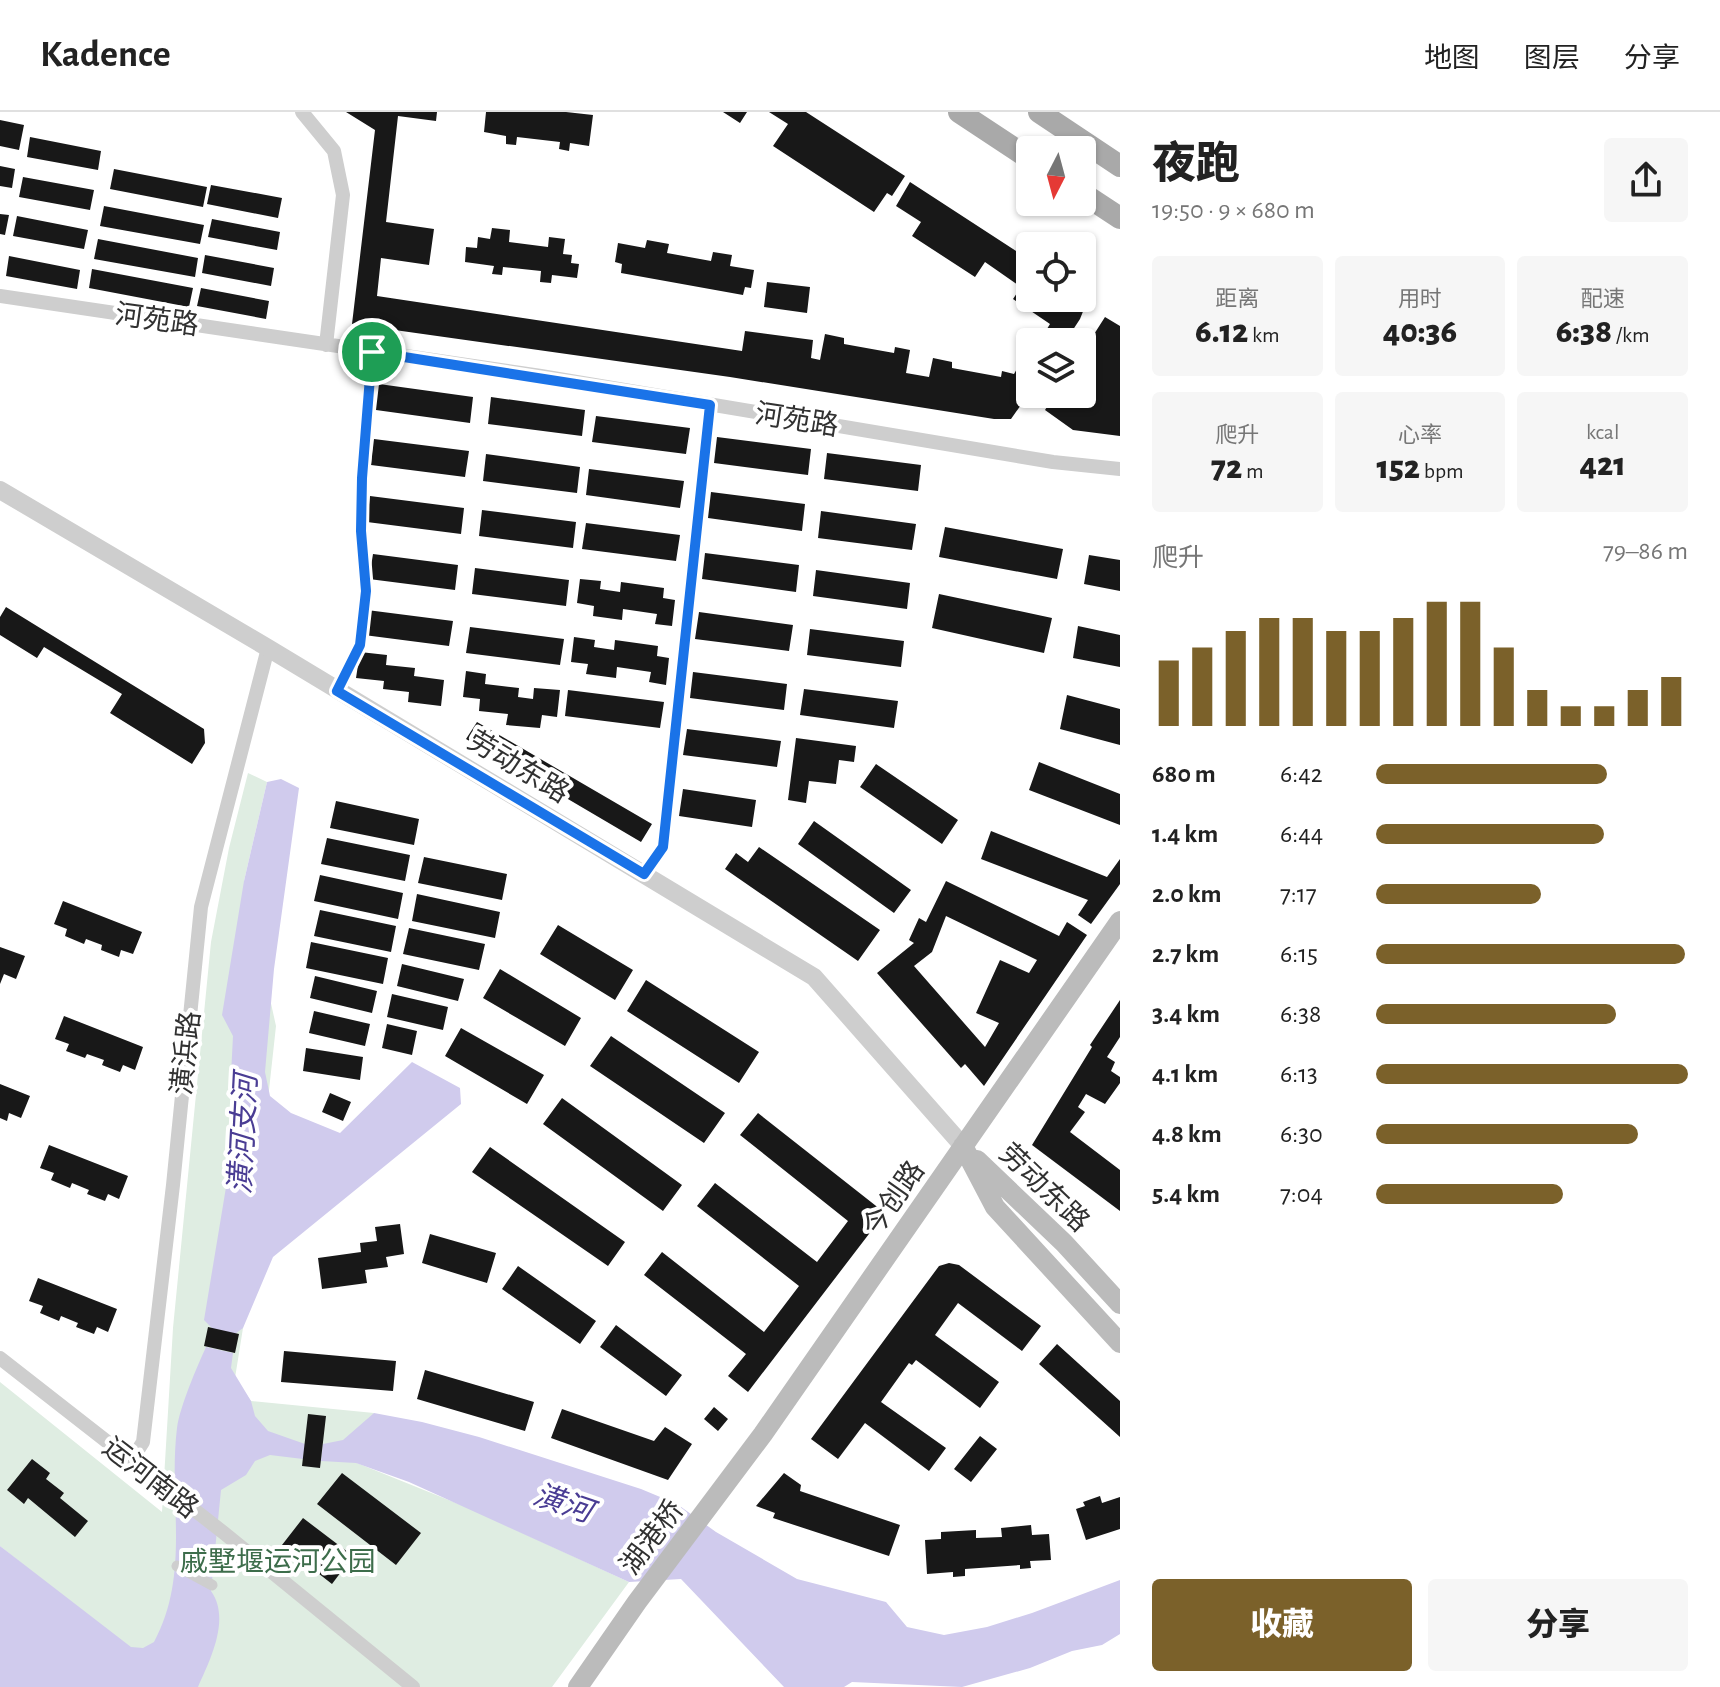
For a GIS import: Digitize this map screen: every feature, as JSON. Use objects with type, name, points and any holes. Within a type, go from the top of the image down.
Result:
[{"type":"main road","points":[[959,112],[1016,150]]},
{"type":"main road","points":[[1039,112],[1120,166]]},
{"type":"main road","points":[[1096,202],[1120,218]]},
{"type":"main road","name":"今创路","points":[[709,1506],[763,1434],[1120,921]]},
{"type":"main road","name":"劳动东路","points":[[963,1146],[1118,1297]]},
{"type":"main road","name":"劳动东路","points":[[963,1146],[995,1207],[1120,1343]]},
{"type":"main road","name":"湖港桥","points":[[578,1687],[709,1506]]},
{"type":"street","points":[[302,112],[334,151],[343,195],[326,345]]},
{"type":"street","name":"河苑路","points":[[0,296],[710,405],[1053,462],[1120,469]]},
{"type":"street","points":[[337,691],[360,645],[366,591],[361,531],[362,478],[372,352]]},
{"type":"street","points":[[644,874],[663,847],[710,405]]},
{"type":"street","name":"劳动东路","points":[[0,490],[814,977],[963,1146]]},
{"type":"street","name":"潢浜路","points":[[131,1461],[143,1442],[201,907],[268,648]]},
{"type":"street","name":"运河南路","points":[[0,1358],[165,1490],[224,1533],[413,1687]]},
{"type":"street","points":[[177,1566],[212,1585]]},
{"type":"green space","name":"戚墅堰运河公园","points":[[248,773],[267,782],[244,881],[276,1026],[235,1378],[251,1401],[374,1413],[357,1463],[466,1507],[629,1582],[552,1687],[175,1687],[0,1546],[0,1382],[162,1512],[173,1328],[211,942],[229,848]]},
{"type":"water","name":"潢河支河","points":[[281,779],[299,788],[274,969],[265,1072],[270,1096],[291,1113],[340,1133],[412,1062],[460,1088],[461,1104],[273,1257],[243,1328],[235,1334],[213,1329],[204,1320],[236,1127],[230,1094],[233,1036],[222,1015],[244,881],[267,782]]},
{"type":"water","points":[[206,1347],[233,1353],[231,1368],[251,1401],[255,1416],[268,1431],[305,1444],[303,1459],[270,1455],[255,1461],[246,1475],[221,1490],[211,1591],[217,1602],[219,1627],[213,1652],[198,1687],[0,1687],[0,1546],[131,1647],[143,1648],[154,1642],[172,1590],[175,1563],[177,1428],[185,1398]]},
{"type":"water","name":"潢河","points":[[374,1413],[479,1437],[641,1489],[677,1504],[716,1532],[797,1579],[886,1602],[907,1627],[944,1635],[987,1627],[1120,1580],[1120,1634],[1102,1645],[1072,1651],[1030,1668],[962,1687],[852,1682],[844,1687],[784,1687],[681,1579],[629,1582],[409,1482],[356,1463],[321,1461],[323,1444],[343,1440]]},
{"type":"building","points":[[346,112],[437,112],[436,121],[398,116],[386,222],[434,229],[429,265],[381,258],[377,296],[742,351],[745,331],[813,340],[811,358],[820,360],[825,334],[844,338],[844,344],[894,353],[895,347],[910,350],[906,373],[929,377],[933,358],[952,362],[952,368],[1001,377],[1002,371],[1014,374],[1016,370],[1016,408],[1019,408],[1011,419],[994,419],[730,377],[352,324],[375,130]]},
{"type":"building","points":[[486,112],[593,115],[589,146],[570,143],[569,151],[559,149],[560,142],[517,137],[516,145],[506,144],[506,136],[484,132]]},
{"type":"building","points":[[723,112],[747,112],[740,123]]},
{"type":"building","points":[[769,112],[806,112],[905,176],[892,196],[887,193],[874,212],[773,146],[788,124]]},
{"type":"building","points":[[0,120],[24,125],[19,150],[0,146]]},
{"type":"building","points":[[30,137],[101,151],[98,170],[27,157]]},
{"type":"building","points":[[0,166],[15,169],[12,188],[0,186]]},
{"type":"building","points":[[114,169],[207,187],[203,207],[110,189]]},
{"type":"building","points":[[23,177],[94,190],[90,210],[19,197]]},
{"type":"building","points":[[910,182],[1016,251],[1016,284],[985,262],[975,277],[912,236],[921,222],[896,206]]},
{"type":"building","points":[[211,185],[282,198],[278,218],[207,204]]},
{"type":"building","points":[[104,206],[204,225],[200,244],[100,226]]},
{"type":"building","points":[[0,214],[9,215],[5,235],[0,234]]},
{"type":"building","points":[[17,216],[88,230],[84,249],[13,236]]},
{"type":"building","points":[[212,219],[280,232],[277,250],[208,237]]},
{"type":"building","points":[[492,228],[510,230],[509,242],[548,247],[549,237],[565,239],[563,254],[572,255],[571,263],[579,264],[577,278],[552,275],[551,283],[540,282],[541,271],[503,267],[502,275],[492,274],[494,266],[465,262],[466,247],[477,248],[478,237],[490,239]]},
{"type":"building","points":[[98,239],[198,258],[195,277],[94,259]]},
{"type":"building","points":[[647,240],[669,244],[667,253],[711,261],[713,252],[732,255],[730,266],[754,270],[751,288],[745,287],[743,295],[621,273],[622,264],[615,262],[618,243],[645,248]]},
{"type":"building","points":[[205,255],[274,268],[271,286],[202,273]]},
{"type":"building","points":[[9,256],[80,270],[77,289],[6,276]]},
{"type":"building","points":[[92,269],[193,288],[189,307],[89,288]]},
{"type":"building","points":[[767,282],[810,287],[807,313],[764,307]]},
{"type":"building","points":[[201,288],[269,301],[266,319],[197,306]]},
{"type":"building","points":[[1032,312],[1083,312],[1074,328],[1048,328],[1050,324]]},
{"type":"building","points":[[1105,317],[1120,326],[1120,436],[1073,430],[1045,410],[1096,408],[1096,331]]},
{"type":"building","points":[[379,384],[473,397],[470,423],[376,410]]},
{"type":"building","points":[[491,397],[585,410],[582,436],[488,424]]},
{"type":"building","points":[[596,416],[690,428],[686,454],[592,442]]},
{"type":"building","points":[[717,437],[811,449],[808,475],[714,463]]},
{"type":"building","points":[[374,439],[469,451],[465,477],[371,465]]},
{"type":"building","points":[[827,453],[921,465],[918,491],[824,479]]},
{"type":"building","points":[[486,454],[580,467],[577,493],[483,481]]},
{"type":"building","points":[[589,469],[684,481],[680,508],[586,495]]},
{"type":"building","points":[[711,492],[805,504],[802,531],[708,518]]},
{"type":"building","points":[[370,496],[464,508],[461,534],[367,522]]},
{"type":"building","points":[[482,510],[576,522],[573,548],[479,536]]},
{"type":"building","points":[[821,511],[916,524],[912,550],[818,538]]},
{"type":"building","points":[[586,523],[680,535],[676,561],[582,549]]},
{"type":"building","points":[[945,527],[1063,549],[1057,579],[939,557]]},
{"type":"building","points":[[705,553],[799,565],[796,592],[702,579]]},
{"type":"building","points":[[373,554],[458,565],[455,590],[369,579]]},
{"type":"building","points":[[1089,555],[1120,560],[1120,591],[1084,584]]},
{"type":"building","points":[[475,568],[569,580],[566,606],[472,594]]},
{"type":"building","points":[[816,570],[910,583],[907,609],[813,596]]},
{"type":"building","points":[[580,579],[601,581],[600,589],[620,592],[621,582],[664,588],[663,598],[675,600],[672,626],[655,624],[657,614],[623,609],[622,620],[593,616],[594,606],[577,603]]},
{"type":"building","points":[[939,594],[1052,618],[1044,653],[932,628]]},
{"type":"building","points":[[6,607],[204,729],[205,743],[192,764],[110,713],[122,694],[44,647],[37,658],[0,635],[0,617]]},
{"type":"building","points":[[367,610],[453,621],[449,646],[364,635]]},
{"type":"building","points":[[699,612],[793,625],[789,651],[695,639]]},
{"type":"building","points":[[1078,626],[1120,635],[1120,667],[1073,658]]},
{"type":"building","points":[[470,627],[564,639],[560,665],[466,653]]},
{"type":"building","points":[[810,629],[904,641],[901,667],[807,655]]},
{"type":"building","points":[[574,637],[595,640],[594,647],[614,650],[615,640],[658,646],[657,656],[669,658],[666,685],[649,682],[651,672],[617,667],[616,678],[586,674],[588,664],[571,662]]},
{"type":"building","points":[[360,652],[387,655],[386,665],[415,668],[414,676],[444,680],[441,706],[408,702],[409,692],[383,689],[384,681],[356,678]]},
{"type":"building","points":[[466,671],[486,674],[485,684],[519,688],[518,697],[533,699],[534,688],[560,690],[557,717],[542,715],[540,728],[506,725],[508,714],[479,711],[480,699],[463,697]]},
{"type":"building","points":[[693,672],[787,684],[784,710],[690,698]]},
{"type":"building","points":[[804,689],[898,701],[894,728],[800,715]]},
{"type":"building","points":[[568,690],[664,702],[660,728],[565,716]]},
{"type":"building","points":[[1067,695],[1120,709],[1120,745],[1060,729]]},
{"type":"building","points":[[477,722],[652,824],[641,842],[466,739]]},
{"type":"building","points":[[687,729],[781,741],[777,767],[683,755]]},
{"type":"building","points":[[796,738],[856,746],[854,762],[839,760],[836,784],[809,781],[806,803],[788,800]]},
{"type":"building","points":[[1039,762],[1120,794],[1120,825],[1029,790]]},
{"type":"building","points":[[876,764],[958,820],[942,844],[860,787]]},
{"type":"building","points":[[683,789],[756,800],[752,827],[679,816]]},
{"type":"building","points":[[336,801],[419,819],[414,845],[330,828]]},
{"type":"building","points":[[814,821],[911,890],[894,913],[798,844]]},
{"type":"building","points":[[991,831],[1107,877],[1120,859],[1120,884],[1091,924],[1078,915],[1088,900],[981,859]]},
{"type":"building","points":[[327,838],[410,855],[405,881],[321,864]]},
{"type":"building","points":[[759,847],[880,930],[858,961],[725,869],[736,853],[748,862]]},
{"type":"building","points":[[424,857],[507,874],[502,900],[418,883]]},
{"type":"building","points":[[320,875],[403,893],[398,919],[314,901]]},
{"type":"building","points":[[946,881],[1059,936],[1067,922],[1087,935],[984,1086],[965,1064],[961,1068],[877,973],[914,943],[909,940],[919,918],[926,922]],"holes":[[[946,916],[1037,960],[1029,973],[1000,960],[976,1013],[999,1023],[985,1047],[914,966],[932,952]]]},
{"type":"building","points":[[417,894],[500,912],[495,938],[412,921]]},
{"type":"building","points":[[63,901],[142,932],[133,954],[121,950],[119,957],[101,950],[102,945],[86,939],[84,944],[65,936],[67,929],[54,924]]},
{"type":"building","points":[[320,910],[396,926],[391,952],[314,936]]},
{"type":"building","points":[[558,925],[633,970],[615,1000],[540,954]]},
{"type":"building","points":[[409,928],[485,944],[479,970],[403,954]]},
{"type":"building","points":[[311,942],[388,958],[383,984],[306,968]]},
{"type":"building","points":[[0,947],[25,956],[16,979],[4,974],[0,984]]},
{"type":"building","points":[[402,964],[464,979],[458,1001],[397,986]]},
{"type":"building","points":[[500,969],[581,1018],[565,1046],[483,998]]},
{"type":"building","points":[[315,976],[377,991],[372,1013],[310,998]]},
{"type":"building","points":[[646,980],[759,1052],[739,1083],[627,1011]]},
{"type":"building","points":[[392,994],[448,1007],[443,1030],[387,1017]]},
{"type":"building","points":[[1120,1000],[1120,1037],[1107,1057],[1115,1062],[1111,1071],[1120,1077],[1120,1083],[1105,1104],[1086,1094],[1078,1107],[1085,1112],[1070,1132],[1120,1170],[1120,1211],[1032,1145]]},
{"type":"building","points":[[314,1011],[370,1024],[365,1046],[309,1033]]},
{"type":"building","points":[[64,1016],[143,1047],[135,1070],[123,1065],[120,1072],[102,1065],[104,1060],[87,1054],[85,1058],[66,1051],[69,1044],[55,1039]]},
{"type":"building","points":[[387,1024],[417,1031],[412,1055],[382,1048]]},
{"type":"building","points":[[461,1028],[544,1075],[527,1104],[445,1056]]},
{"type":"building","points":[[611,1036],[725,1113],[704,1143],[590,1066]]},
{"type":"building","points":[[306,1048],[363,1057],[360,1080],[303,1071]]},
{"type":"building","points":[[0,1084],[30,1096],[21,1118],[9,1113],[7,1121],[0,1118]]},
{"type":"building","points":[[330,1093],[351,1102],[343,1121],[322,1112]]},
{"type":"building","points":[[562,1098],[682,1185],[663,1211],[543,1124]]},
{"type":"building","points":[[758,1113],[885,1213],[748,1392],[728,1376],[746,1354],[644,1275],[662,1252],[764,1332],[799,1286],[697,1206],[715,1183],[817,1262],[848,1221],[740,1135]]},
{"type":"building","points":[[49,1145],[128,1176],[119,1199],[108,1194],[105,1201],[87,1194],[89,1190],[72,1183],[70,1188],[51,1180],[54,1173],[40,1168]]},
{"type":"building","points":[[490,1147],[625,1242],[608,1266],[472,1172]]},
{"type":"building","points":[[400,1224],[404,1254],[386,1257],[388,1267],[365,1270],[367,1283],[322,1289],[318,1258],[361,1252],[360,1243],[377,1241],[375,1227]]},
{"type":"building","points":[[430,1234],[496,1253],[487,1283],[422,1263]]},
{"type":"building","points":[[949,1263],[959,1265],[1041,1326],[1022,1351],[958,1303],[935,1335],[999,1382],[980,1408],[916,1360],[912,1365],[909,1363],[881,1402],[946,1448],[929,1471],[865,1423],[838,1459],[811,1439],[939,1266]]},
{"type":"building","points":[[518,1266],[596,1321],[580,1344],[502,1289]]},
{"type":"building","points":[[38,1278],[117,1309],[108,1332],[97,1327],[94,1334],[76,1327],[78,1323],[61,1316],[59,1321],[40,1313],[43,1306],[29,1301]]},
{"type":"building","points":[[616,1325],[682,1375],[666,1396],[600,1347]]},
{"type":"building","points":[[208,1327],[239,1334],[235,1353],[204,1346]]},
{"type":"building","points":[[1057,1344],[1120,1401],[1120,1437],[1039,1364]]},
{"type":"building","points":[[284,1351],[396,1361],[393,1391],[281,1382]]},
{"type":"building","points":[[425,1370],[534,1402],[525,1431],[417,1399]]},
{"type":"building","points":[[714,1407],[728,1419],[718,1431],[704,1419]]},
{"type":"building","points":[[562,1409],[654,1441],[665,1427],[692,1444],[668,1480],[551,1438]]},
{"type":"building","points":[[308,1414],[326,1416],[320,1468],[302,1466]]},
{"type":"building","points":[[980,1436],[997,1449],[971,1482],[954,1469]]},
{"type":"building","points":[[32,1459],[50,1473],[46,1479],[64,1493],[60,1498],[88,1521],[75,1537],[28,1498],[24,1504],[7,1490]]},
{"type":"building","points":[[342,1473],[421,1533],[396,1565],[317,1504]]},
{"type":"building","points":[[784,1473],[801,1485],[800,1491],[900,1525],[889,1556],[773,1518],[775,1513],[756,1506]]},
{"type":"building","points":[[1100,1496],[1102,1503],[1120,1497],[1120,1529],[1086,1540],[1076,1509],[1085,1506],[1083,1502]]},
{"type":"building","points":[[303,1518],[353,1556],[332,1584],[282,1545]]},
{"type":"building","points":[[1031,1525],[1032,1535],[1049,1534],[1051,1560],[1030,1561],[1031,1568],[1020,1569],[1020,1565],[965,1569],[965,1576],[953,1577],[953,1572],[927,1574],[925,1540],[941,1539],[941,1532],[976,1530],[976,1538],[1002,1537],[1001,1528]]},
{"type":"route","points":[[372,352],[541,376],[710,405],[663,847],[644,874],[337,691],[360,645],[366,591],[361,531],[362,478],[372,352]]}]
